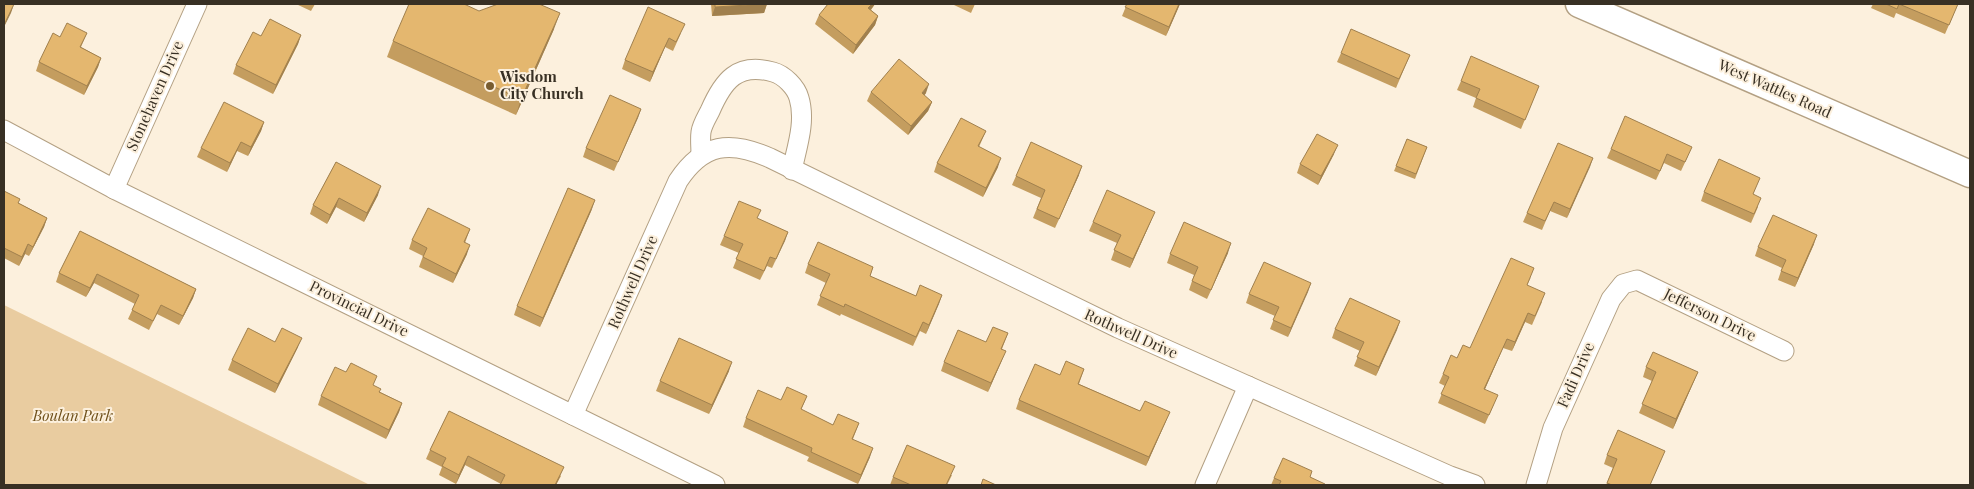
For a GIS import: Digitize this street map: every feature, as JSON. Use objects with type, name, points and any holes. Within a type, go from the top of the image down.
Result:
[{"type":"street","name":"Stonehaven Drive","points":[[114,189],[196,4]]},
{"type":"street","name":"West Wattles Road","points":[[1580,4],[1970,174]]},
{"type":"street","points":[[702,155],[701,130],[717,94],[726,81],[741,71],[759,68],[777,73],[789,82],[799,97],[802,115],[792,170]]},
{"type":"street","name":"Provincial Drive","points":[[4,130],[114,189],[715,485]]},
{"type":"street","name":"Rothwell Drive","points":[[573,415],[678,181],[688,166],[702,155],[719,149],[735,147],[750,149],[1118,328],[1450,476],[1475,485]]},
{"type":"street","name":"Jefferson Drive","points":[[1637,280],[1784,351]]},
{"type":"street","name":"Fadi Drive","points":[[1536,485],[1552,428],[1610,299],[1623,284],[1637,280]]},
{"type":"street","points":[[1205,485],[1248,386]]},
{"type":"green space","name":"Boulan Park","points":[[4,305],[370,485],[4,485]]},
{"type":"building","points":[[4,4],[14,4],[4,25]]},
{"type":"building","name":"Wisdom City Church","points":[[409,4],[464,4],[479,11],[498,4],[539,4],[560,13],[521,99],[393,41]]},
{"type":"building","points":[[715,4],[765,4],[715,7]]},
{"type":"building","points":[[828,4],[872,4],[868,8],[878,16],[856,45],[819,15]]},
{"type":"building","points":[[1127,4],[1179,4],[1169,27],[1125,7]]},
{"type":"building","points":[[1886,4],[1899,4],[1897,9]]},
{"type":"building","points":[[1899,4],[1958,4],[1949,25]]},
{"type":"building","points":[[648,7],[685,24],[676,42],[669,38],[653,72],[625,60]]},
{"type":"building","points":[[270,19],[301,35],[276,85],[236,65],[253,32],[261,36]]},
{"type":"building","points":[[67,23],[87,33],[80,47],[101,58],[87,86],[39,62],[53,33],[60,37]]},
{"type":"building","points":[[1351,29],[1410,55],[1399,79],[1341,53]]},
{"type":"building","points":[[1471,56],[1539,86],[1525,120],[1476,98],[1480,89],[1461,81]]},
{"type":"building","points":[[899,59],[929,84],[922,93],[932,102],[911,126],[871,92]]},
{"type":"building","points":[[610,95],[641,109],[618,162],[586,148]]},
{"type":"building","points":[[224,102],[264,122],[251,147],[241,142],[230,163],[201,148]]},
{"type":"building","points":[[1625,116],[1692,147],[1685,162],[1667,154],[1660,171],[1611,149]]},
{"type":"building","points":[[961,118],[986,131],[978,146],[1001,158],[986,188],[937,163]]},
{"type":"building","points":[[1317,134],[1338,145],[1321,176],[1300,164]]},
{"type":"building","points":[[1407,139],[1427,147],[1416,174],[1396,166]]},
{"type":"building","points":[[1031,142],[1082,166],[1059,219],[1037,209],[1045,190],[1016,176]]},
{"type":"building","points":[[1558,143],[1593,158],[1570,209],[1554,202],[1545,221],[1527,213]]},
{"type":"building","points":[[1719,159],[1760,178],[1753,194],[1761,198],[1754,214],[1704,192]]},
{"type":"building","points":[[336,162],[381,186],[367,213],[339,198],[330,215],[313,205]]},
{"type":"building","points":[[568,188],[595,200],[543,318],[517,306]]},
{"type":"building","points":[[1107,190],[1155,212],[1133,259],[1114,250],[1121,235],[1093,222]]},
{"type":"building","points":[[4,191],[20,199],[18,203],[47,218],[33,247],[28,244],[22,257],[4,248]]},
{"type":"building","points":[[739,201],[761,210],[757,218],[788,232],[776,259],[770,257],[764,271],[736,259],[743,244],[724,236]]},
{"type":"building","points":[[428,208],[470,229],[464,242],[470,245],[456,274],[423,257],[427,248],[412,240]]},
{"type":"building","points":[[1773,215],[1817,235],[1798,278],[1781,271],[1786,260],[1758,247]]},
{"type":"building","points":[[1184,222],[1231,243],[1211,290],[1192,281],[1198,267],[1170,254]]},
{"type":"building","points":[[80,231],[196,289],[183,316],[161,305],[153,321],[132,310],[139,295],[97,274],[90,288],[59,273]]},
{"type":"building","points":[[818,242],[873,267],[870,276],[916,296],[920,285],[942,295],[929,325],[923,322],[916,337],[845,304],[844,307],[820,296],[830,274],[808,264]]},
{"type":"building","points":[[1511,258],[1534,268],[1527,285],[1545,293],[1535,316],[1528,313],[1515,342],[1507,339],[1484,389],[1498,395],[1489,415],[1441,394],[1449,377],[1443,374],[1451,355],[1457,358],[1463,345],[1470,348]]},
{"type":"building","points":[[1264,262],[1311,283],[1291,328],[1273,320],[1279,307],[1249,294]]},
{"type":"building","points":[[1350,298],[1400,321],[1379,367],[1357,357],[1364,342],[1335,329]]},
{"type":"building","points":[[993,327],[1008,333],[1001,349],[1006,351],[991,383],[944,362],[958,330],[986,342]]},
{"type":"building","points":[[248,328],[275,342],[282,328],[302,338],[278,384],[232,360]]},
{"type":"building","points":[[679,338],[732,362],[712,405],[660,381]]},
{"type":"building","points":[[1653,352],[1698,372],[1676,419],[1642,404],[1656,372],[1646,367]]},
{"type":"building","points":[[1066,361],[1084,369],[1078,384],[1140,411],[1145,401],[1170,412],[1149,457],[1019,400],[1035,364],[1060,375]]},
{"type":"building","points":[[351,363],[377,376],[373,385],[381,389],[379,392],[402,403],[389,430],[321,396],[335,367],[346,372]]},
{"type":"building","points":[[787,387],[807,396],[801,409],[833,425],[838,414],[859,423],[852,439],[873,448],[861,475],[811,452],[812,448],[746,418],[758,390],[781,400]]},
{"type":"building","points":[[449,411],[564,467],[555,485],[500,485],[505,475],[468,456],[459,475],[442,466],[446,458],[430,450]]},
{"type":"building","points":[[1618,430],[1665,451],[1650,485],[1612,485],[1607,483],[1617,459],[1607,455]]},
{"type":"building","points":[[907,445],[955,466],[946,485],[911,485],[893,477]]},
{"type":"building","points":[[1283,458],[1312,471],[1310,477],[1325,484],[1279,485],[1281,481],[1274,478]]},
{"type":"building","points":[[983,479],[996,485],[981,485]]},
{"type":"place","name":"Wisdom City Church","points":[[490,86]]}]
